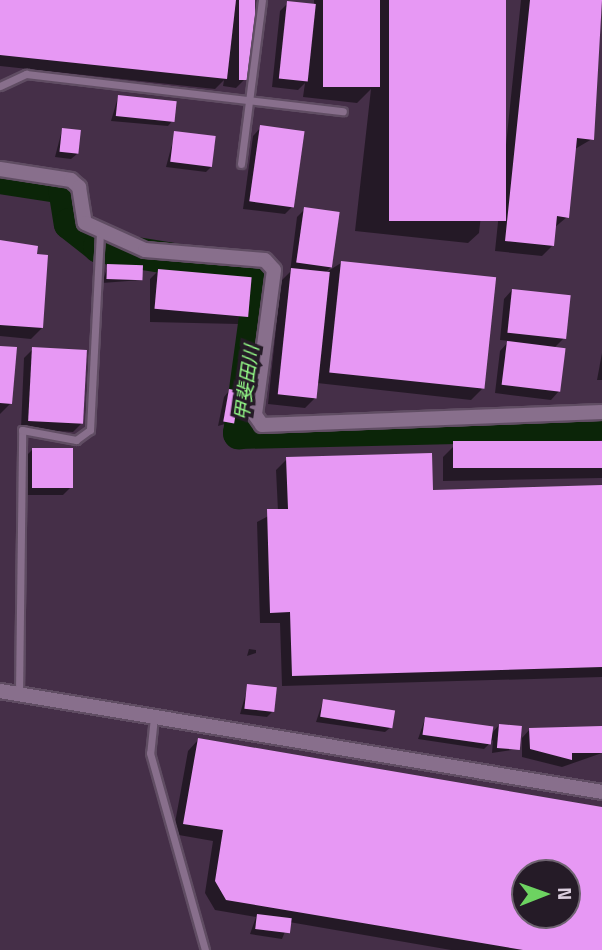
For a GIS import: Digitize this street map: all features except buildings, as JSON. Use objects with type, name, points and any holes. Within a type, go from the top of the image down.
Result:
[{"type":"street","points":[[0,169],[71,180],[79,187],[79,214],[99,234],[145,250],[265,260],[274,270],[255,415],[262,425],[602,412]]},
{"type":"street","points":[[0,691],[602,792]]},
{"type":"lane","points":[[241,164],[262,0]]},
{"type":"lane","points":[[0,86],[26,74],[343,111]]},
{"type":"lane","points":[[19,694],[22,430],[76,440],[90,430],[99,234]]},
{"type":"lane","points":[[154,717],[150,753],[205,950]]},
{"type":"waterway","name":"甲斐田川","points":[[0,178],[64,188],[70,224],[99,247],[261,273],[239,433],[602,425]]}]
